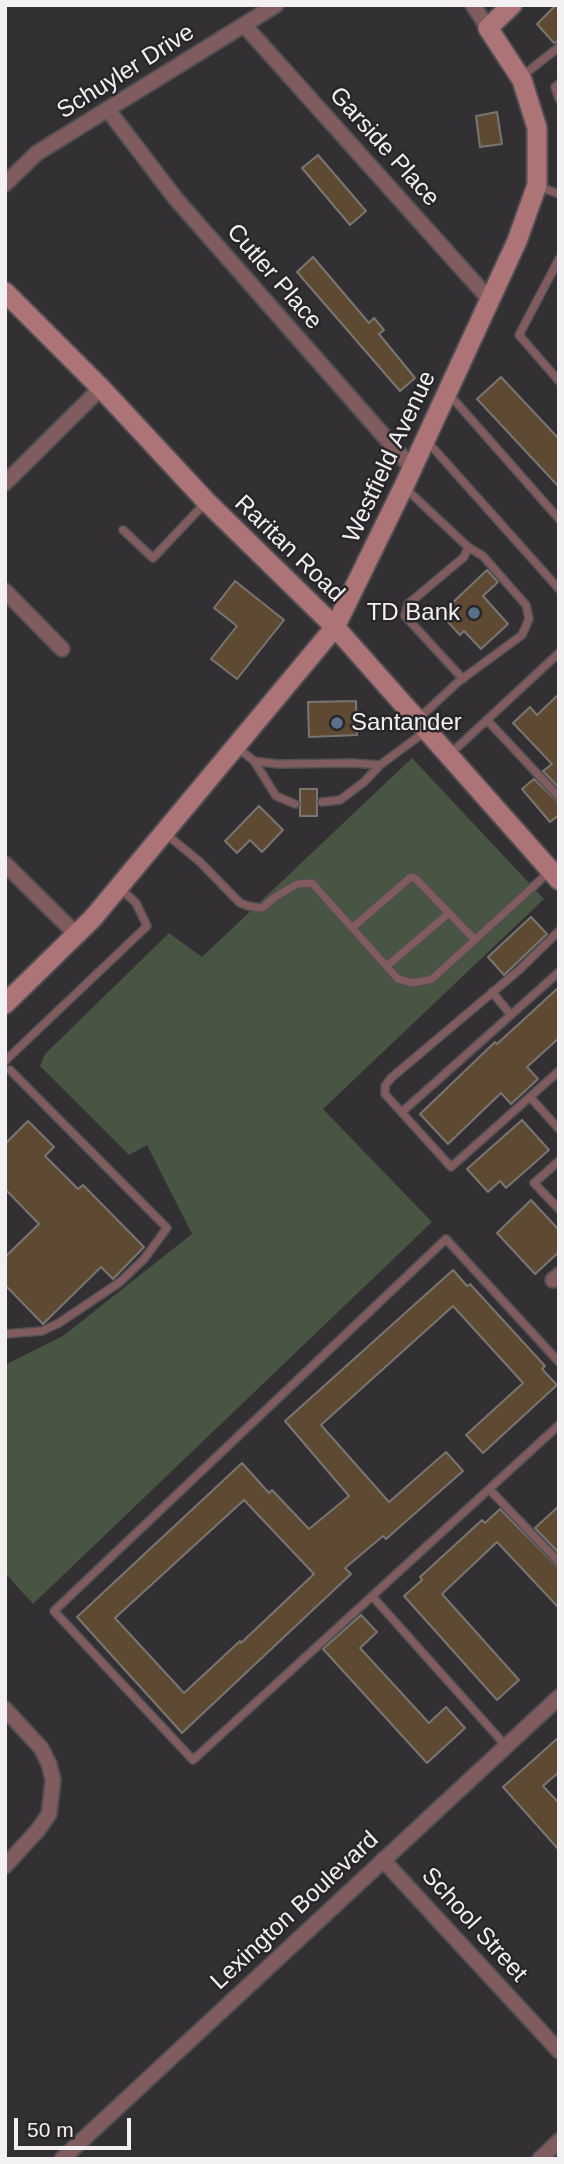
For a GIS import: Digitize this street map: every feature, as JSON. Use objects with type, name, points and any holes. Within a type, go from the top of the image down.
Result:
[{"type":"street","name":"Schuyler Drive","points":[[5,184],[37,153],[276,5]]},
{"type":"street","points":[[473,5],[488,28],[512,5]]},
{"type":"street","name":"Garside Place","points":[[244,25],[490,300]]},
{"type":"street","name":"Westfield Avenue","points":[[5,1004],[119,887],[335,627],[404,486],[517,241],[537,185],[537,128],[521,78],[488,28]]},
{"type":"street","name":"Cutler Place","points":[[108,110],[176,199],[412,468]]},
{"type":"street","name":"Raritan Road","points":[[5,292],[101,388],[206,501],[335,627],[556,871]]},
{"type":"street","points":[[5,483],[101,388]]},
{"type":"street","points":[[5,591],[62,649]]},
{"type":"street","points":[[5,864],[76,934]]},
{"type":"street","name":"Lexington Boulevard","points":[[62,2159],[559,1697]]},
{"type":"street","points":[[5,1709],[41,1748],[53,1780],[49,1814],[5,1866]]},
{"type":"street","name":"School Street","points":[[383,1860],[559,2051]]},
{"type":"street","points":[[540,2159],[559,2141]]},
{"type":"lane","points":[[521,78],[559,47]]},
{"type":"lane","points":[[559,84],[555,87],[559,99]]},
{"type":"lane","points":[[537,185],[559,194]]},
{"type":"lane","points":[[559,259],[519,335],[559,381]]},
{"type":"lane","points":[[447,392],[559,519]]},
{"type":"lane","points":[[425,440],[559,589]]},
{"type":"lane","points":[[322,802],[340,800],[364,782],[422,725],[463,679],[522,635],[529,619],[526,605],[483,556],[468,547],[404,486]]},
{"type":"lane","points":[[123,530],[153,558],[206,501]]},
{"type":"lane","points":[[463,679],[405,616],[408,604],[464,557],[468,547]]},
{"type":"lane","points":[[449,755],[559,653]]},
{"type":"lane","points":[[550,661],[559,669]]},
{"type":"lane","points":[[487,720],[559,797]]},
{"type":"lane","points":[[236,746],[254,761],[276,796],[295,804]]},
{"type":"lane","points":[[254,761],[278,764],[380,765]]},
{"type":"lane","points":[[164,832],[200,862],[240,903],[262,908],[296,884],[312,883],[398,979],[413,983],[432,979],[556,871]]},
{"type":"lane","points":[[352,928],[411,877],[475,940]]},
{"type":"lane","points":[[5,1334],[42,1331],[59,1323],[120,1282],[144,1259],[167,1228],[6,1068],[146,926],[136,903],[119,887]]},
{"type":"lane","points":[[387,967],[449,913]]},
{"type":"lane","points":[[559,931],[519,970],[391,1078],[385,1094],[451,1167],[559,1071]]},
{"type":"lane","points":[[401,1112],[559,972]]},
{"type":"lane","points":[[492,992],[511,1015]]},
{"type":"lane","points":[[530,1097],[559,1129]]},
{"type":"lane","points":[[559,1161],[534,1183],[559,1209]]},
{"type":"lane","points":[[559,1362],[446,1239],[54,1611],[193,1760],[559,1425]]},
{"type":"lane","points":[[489,1489],[559,1562]]},
{"type":"lane","points":[[372,1596],[506,1746]]},
{"type":"green space","points":[[412,758],[544,899],[323,1109],[432,1222],[33,1604],[5,1573],[5,1365],[63,1336],[192,1234],[147,1145],[129,1155],[40,1066],[45,1054],[169,933],[202,957]]},
{"type":"building","points":[[559,5],[559,41],[554,43],[537,24]]},
{"type":"building","points":[[497,112],[502,144],[480,147],[476,116]]},
{"type":"building","points":[[318,155],[366,211],[350,225],[302,168]]},
{"type":"building","points":[[313,257],[369,323],[374,318],[384,330],[379,334],[415,378],[400,391],[297,272]]},
{"type":"building","points":[[501,377],[559,439],[559,487],[477,399]]},
{"type":"building","name":"TD Bank","points":[[487,570],[498,582],[483,596],[508,624],[481,649],[464,631],[460,635],[448,622],[454,617],[446,609]]},
{"type":"building","points":[[235,581],[284,620],[237,679],[211,659],[237,626],[214,608]]},
{"type":"building","points":[[559,694],[559,788],[543,771],[552,764],[513,723],[530,707],[537,715]]},
{"type":"building","points":[[356,701],[357,735],[309,737],[308,702]]},
{"type":"building","points":[[534,779],[559,803],[559,815],[550,822],[522,789]]},
{"type":"building","points":[[300,789],[317,789],[317,816],[300,816]]},
{"type":"building","points":[[259,806],[283,830],[262,852],[250,840],[237,853],[225,841]]},
{"type":"building","points":[[531,917],[547,934],[504,975],[488,957]]},
{"type":"building","points":[[559,987],[559,1038],[527,1067],[538,1079],[511,1104],[501,1093],[448,1144],[420,1114],[495,1042],[497,1044]]},
{"type":"building","points":[[522,1120],[549,1150],[506,1188],[500,1181],[488,1192],[467,1169]]},
{"type":"building","points":[[28,1121],[54,1147],[45,1156],[78,1189],[83,1185],[144,1247],[113,1279],[101,1267],[43,1324],[5,1285],[5,1257],[39,1224],[5,1189],[5,1144]]},
{"type":"building","points":[[531,1200],[559,1230],[559,1252],[535,1274],[497,1233]]},
{"type":"building","points":[[453,1270],[467,1286],[470,1284],[545,1366],[542,1369],[557,1385],[483,1453],[466,1435],[523,1383],[453,1306],[321,1425],[389,1502],[446,1452],[463,1471],[386,1539],[383,1536],[345,1568],[351,1574],[182,1733],[77,1617],[242,1463],[269,1493],[272,1490],[309,1529],[349,1496],[285,1421]],"holes":[[[244,1500],[314,1574],[184,1693],[115,1618]]]},
{"type":"building","points":[[559,1506],[559,1553],[535,1528]]},
{"type":"building","points":[[500,1509],[559,1568],[559,1608],[497,1542],[442,1594],[519,1680],[497,1700],[404,1596],[422,1580],[420,1577],[482,1520],[485,1523]]},
{"type":"building","points":[[361,1615],[377,1632],[360,1648],[429,1723],[446,1707],[465,1728],[427,1763],[323,1649]]},
{"type":"building","points":[[559,1737],[559,1772],[543,1786],[559,1803],[559,1850],[503,1787]]},
{"type":"place","name":"TD Bank","points":[[474,613]]},
{"type":"place","name":"Santander","points":[[337,723]]}]
